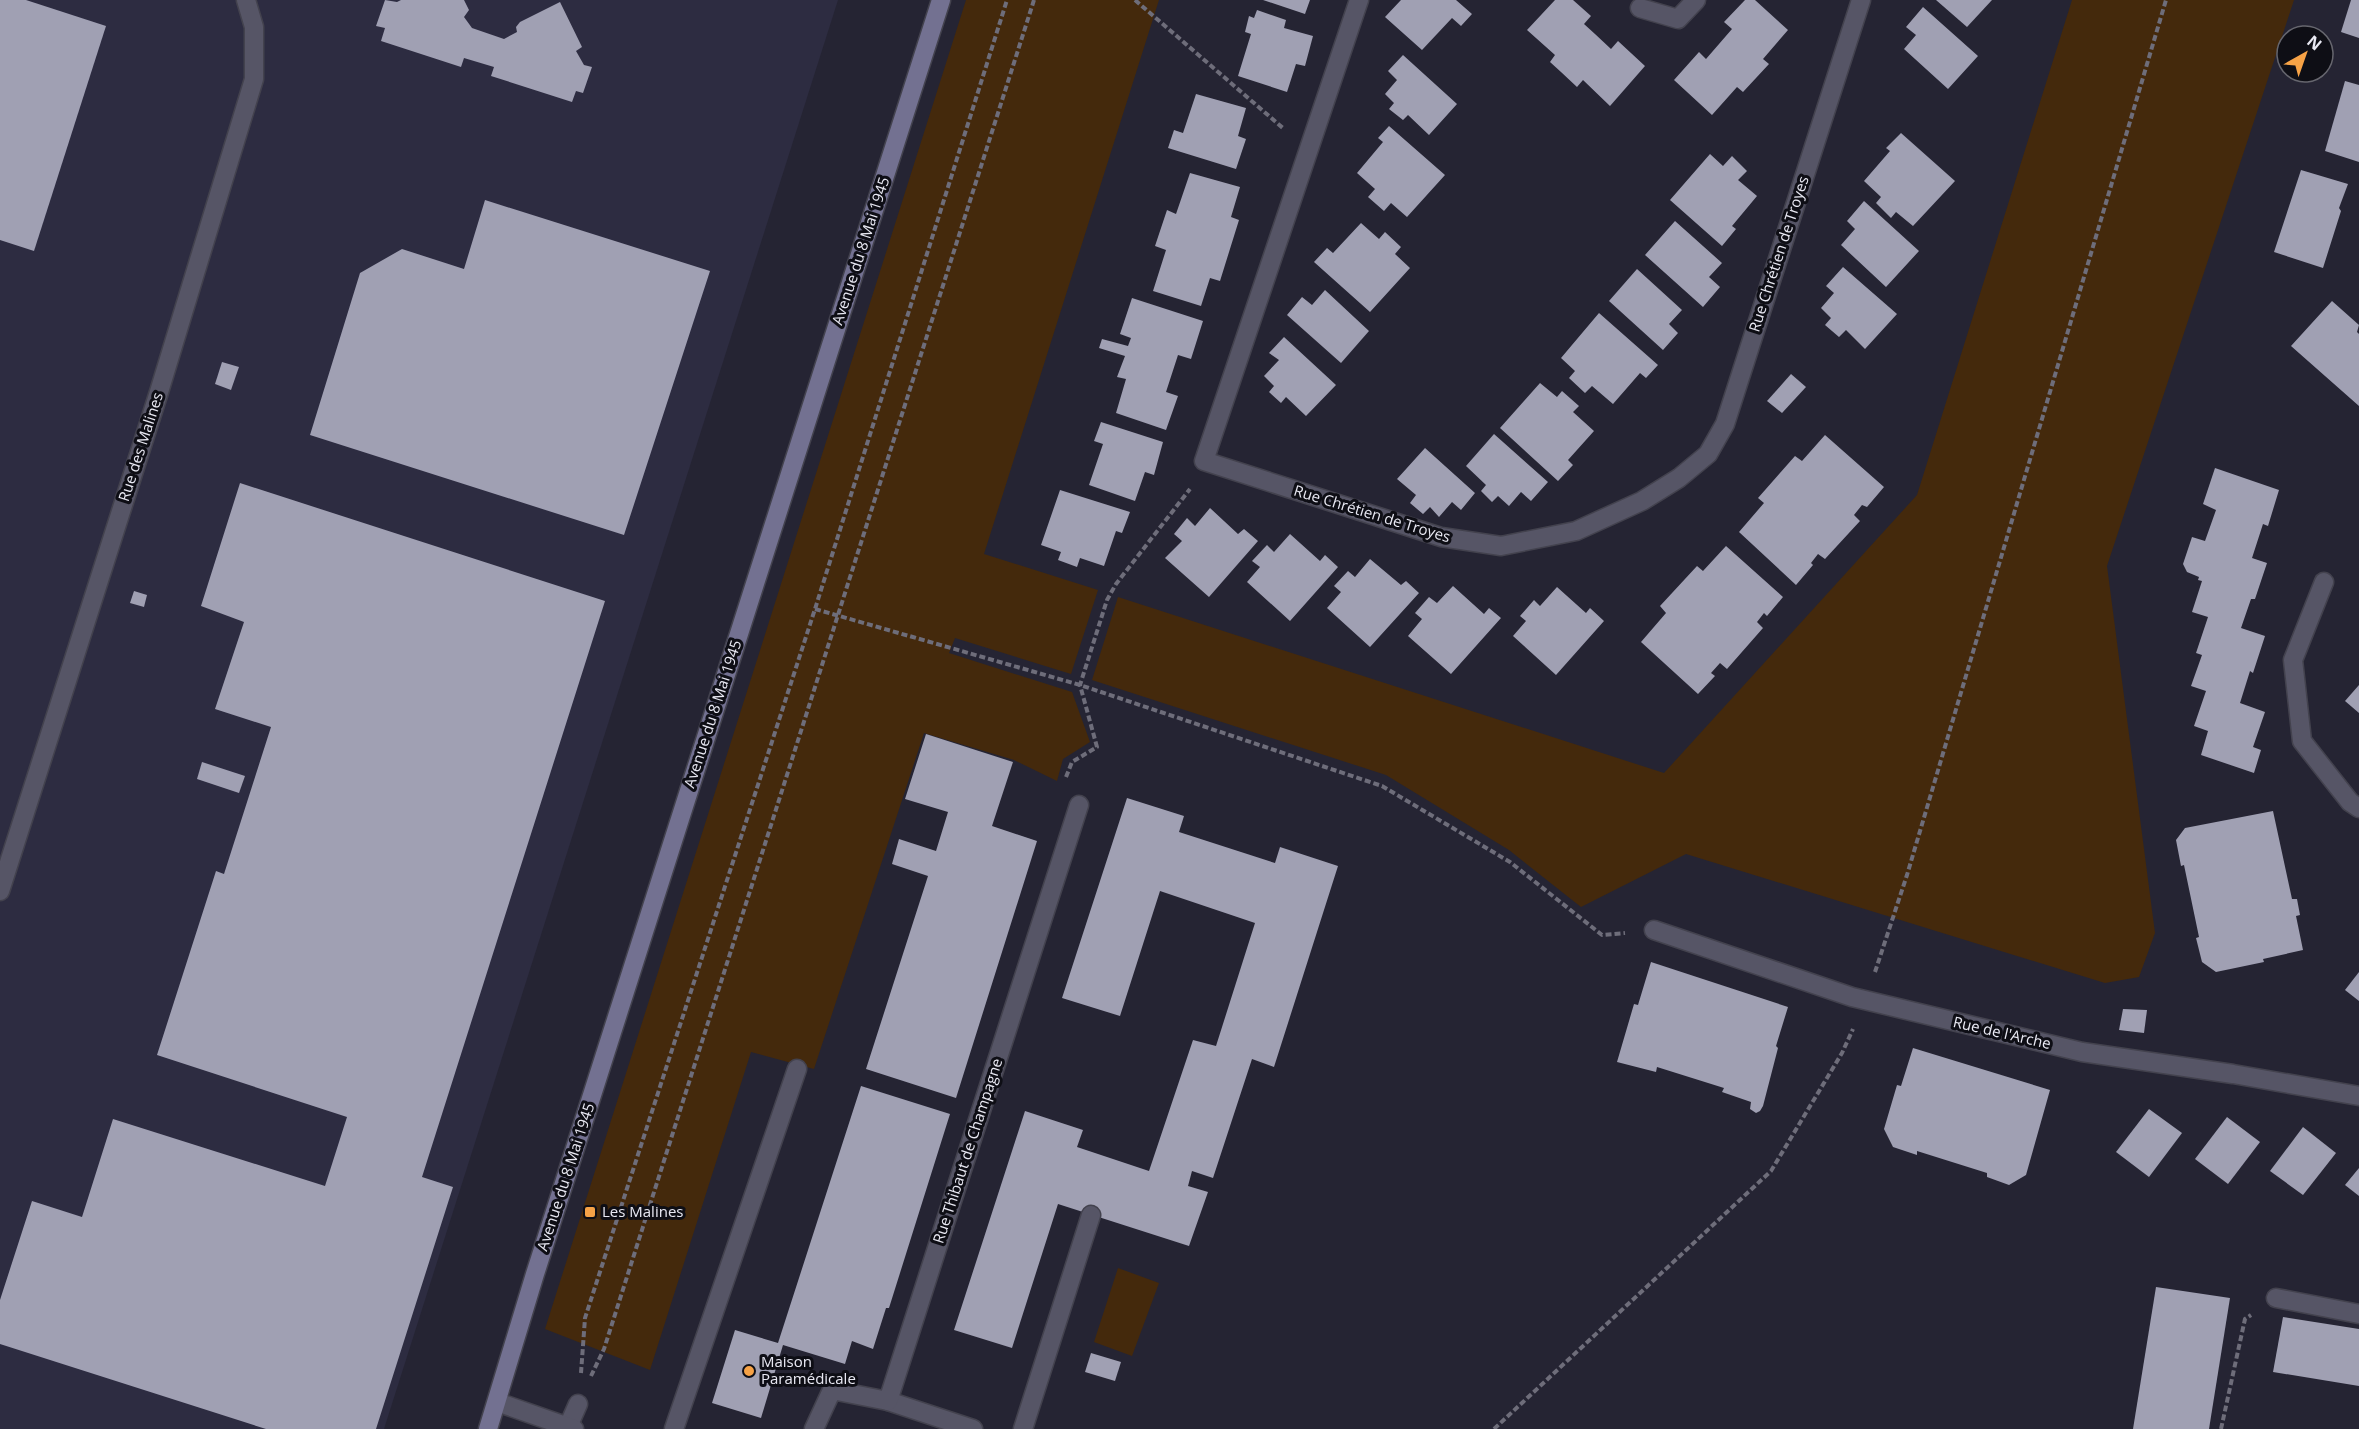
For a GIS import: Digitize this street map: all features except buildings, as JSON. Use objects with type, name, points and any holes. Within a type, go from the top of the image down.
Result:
[{"type":"street","name":"Rue des Malines","points":[[0,891],[159,392],[254,79],[254,27],[246,0]]},
{"type":"street","name":"Avenue du 8 Mai 1945","points":[[488,1429],[941,0]]},
{"type":"street","points":[[1204,461],[1359,0]]},
{"type":"street","points":[[1640,8],[1678,19],[1696,0]]},
{"type":"street","name":"Rue Chrétien de Troyes","points":[[1204,461],[1441,537],[1501,546],[1576,531],[1642,501],[1679,478],[1708,454],[1725,424],[1862,0]]},
{"type":"street","points":[[2324,582],[2293,660],[2302,741],[2350,802],[2359,808]]},
{"type":"street","name":"Rue Thibaut de Champagne","points":[[888,1401],[1079,805]]},
{"type":"street","name":"Rue de l'Arche","points":[[1654,930],[1866,1001],[2082,1052],[2233,1074],[2359,1096]]},
{"type":"street","points":[[674,1429],[797,1069]]},
{"type":"street","points":[[1023,1429],[1091,1215]]},
{"type":"street","points":[[2276,1298],[2359,1314]]},
{"type":"street","points":[[814,1429],[832,1390],[888,1401],[973,1429]]},
{"type":"street","points":[[497,1402],[570,1428],[578,1404]]},
{"type":"path","points":[[578,1404],[585,1318],[815,609],[1007,0]]},
{"type":"path","points":[[578,1404],[604,1349],[1034,0]]},
{"type":"path","points":[[1135,0],[1308,150]]},
{"type":"path","points":[[1494,1429],[1771,1171],[1842,1053],[1866,1001],[1914,852],[2166,0]]},
{"type":"path","points":[[1079,805],[1063,787],[1072,762],[1097,747],[1080,685],[1107,600],[1116,584],[1191,488],[1204,461]]},
{"type":"path","points":[[815,609],[1080,685],[1382,786],[1510,862],[1602,935],[1654,930]]},
{"type":"path","points":[[2221,1429],[2245,1319],[2276,1298]]},
{"type":"shaded area","points":[[0,0],[838,0],[384,1429],[0,1429]]},
{"type":"shaded area","points":[[966,0],[1159,0],[984,554],[1098,590],[1071,674],[955,638],[949,653],[1072,692],[1090,742],[1063,759],[1057,781],[1014,760],[924,733],[814,1069],[751,1052],[650,1370],[545,1329]]},
{"type":"shaded area","points":[[2072,0],[2294,0],[2286,24],[2275,24],[2275,58],[2107,566],[2155,933],[2139,977],[2105,983],[1686,854],[1581,907],[1509,850],[1386,775],[1092,680],[1118,597],[1664,773],[1917,495]]},
{"type":"shaded area","points":[[1118,1268],[1159,1283],[1132,1356],[1094,1342]]},
{"type":"place","name":"Les Malines","points":[[590,1212]]},
{"type":"place","name":"Maison Paramédicale","points":[[749,1371]]}]
